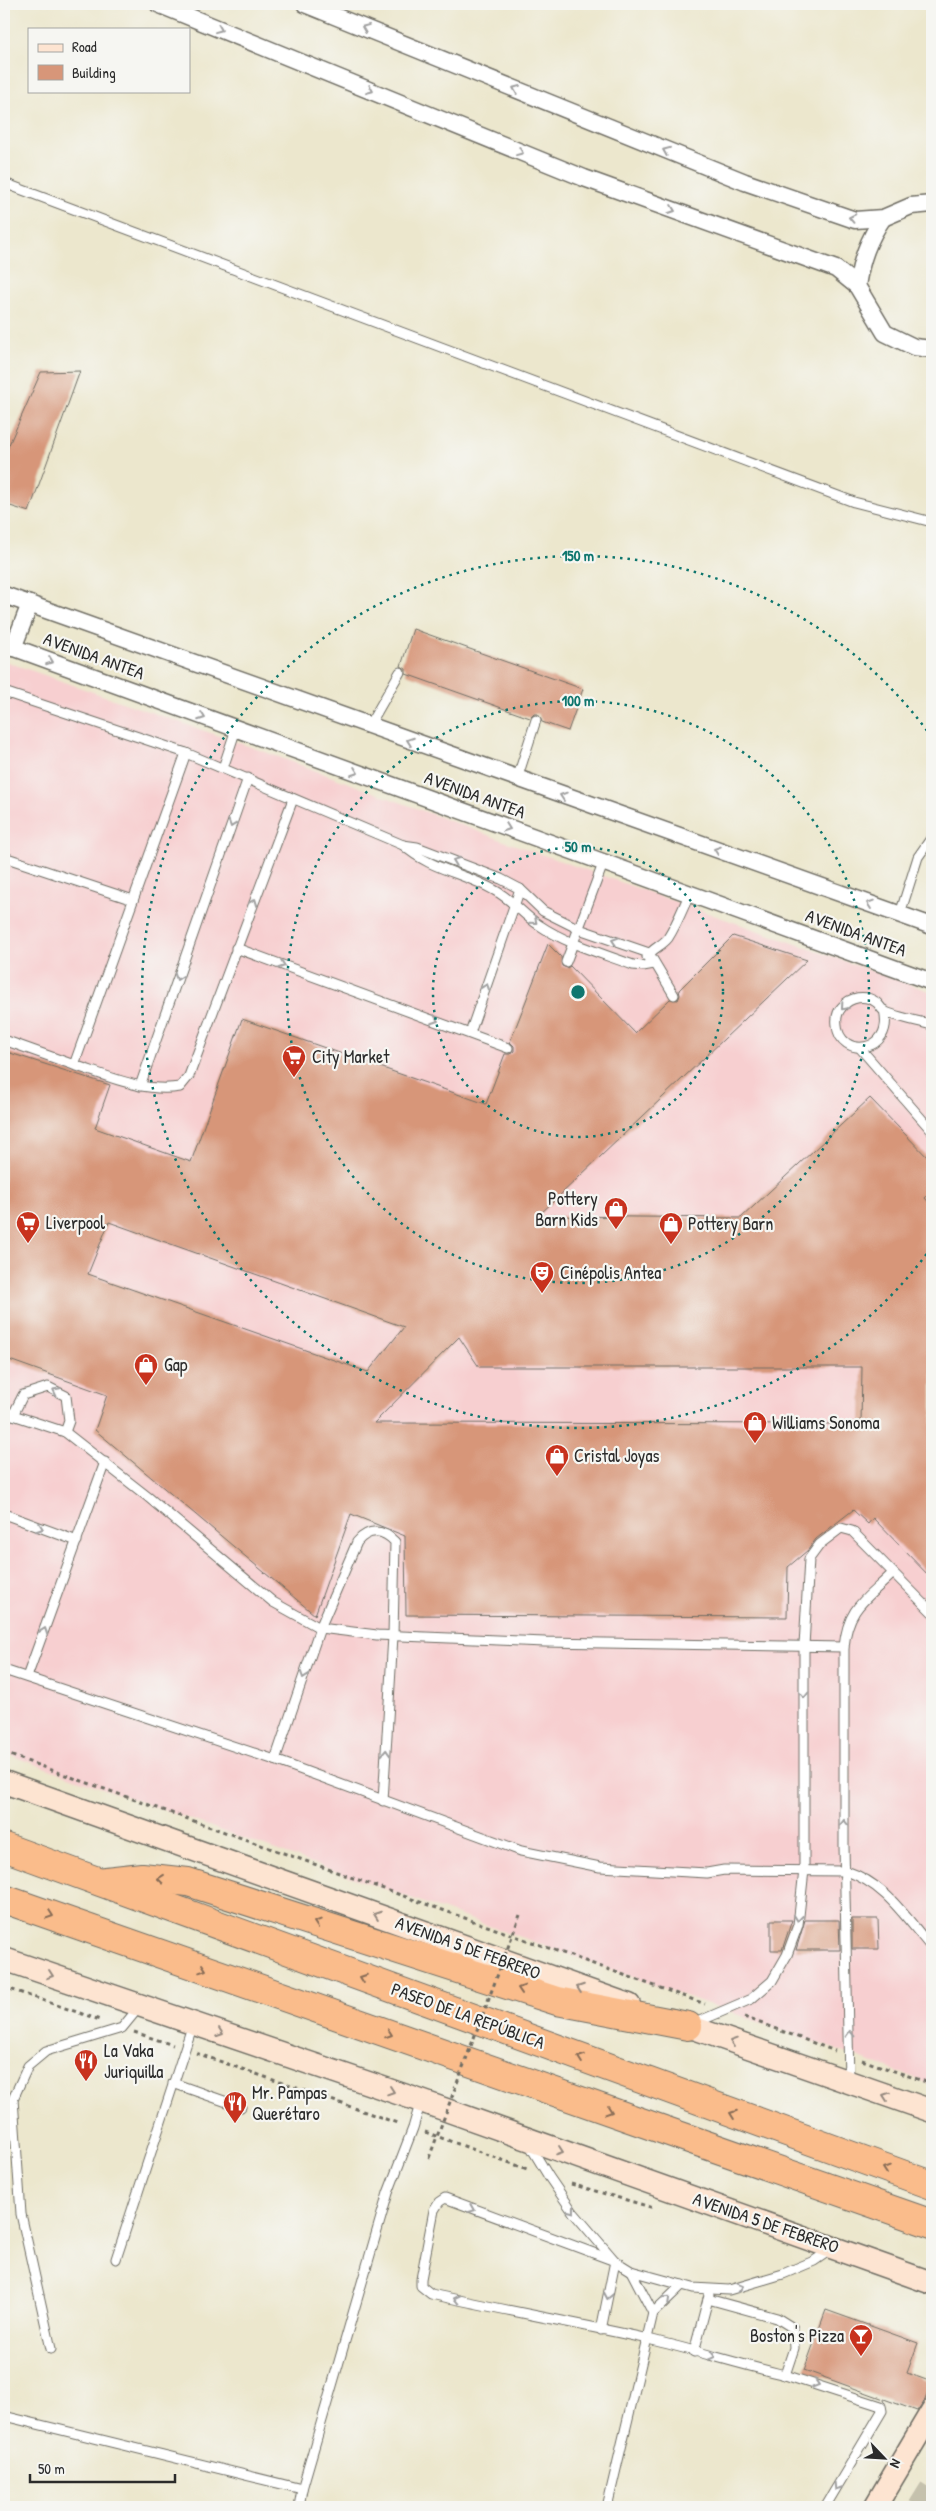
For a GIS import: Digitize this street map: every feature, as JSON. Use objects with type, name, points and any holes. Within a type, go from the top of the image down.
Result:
[{"type":"highway","name":"PASEO DE LA REPÚBLICA","points":[[4,1847],[932,2185]]},
{"type":"highway","points":[[101,1882],[142,1877],[188,1882],[557,2001],[688,2026]]},
{"type":"highway","points":[[4,1899],[932,2224]]},
{"type":"main road","name":"AVENIDA 5 DE FEBRERO","points":[[4,1782],[932,2111]]},
{"type":"main road","name":"AVENIDA 5 DE FEBRERO","points":[[4,1958],[421,2101],[932,2283]]},
{"type":"main road","points":[[875,2507],[932,2411]]},
{"type":"street","points":[[158,4],[584,178],[836,268],[857,286],[885,333],[914,347],[932,349]]},
{"type":"street","points":[[305,4],[744,182],[855,220],[883,218],[911,206],[932,204]]},
{"type":"street","points":[[857,286],[860,262],[869,238],[883,218]]},
{"type":"street","name":"AVENIDA ANTEA","points":[[4,596],[932,926]]},
{"type":"street","points":[[8,646],[30,604]]},
{"type":"street","name":"AVENIDA ANTEA","points":[[8,646],[603,864],[690,893],[932,982]]},
{"type":"lane","points":[[4,183],[854,502],[932,522]]},
{"type":"lane","points":[[369,726],[400,672]]},
{"type":"lane","points":[[4,692],[186,753],[248,778],[403,845],[428,864],[494,890],[515,904],[538,925],[574,944],[643,966],[654,964]]},
{"type":"lane","points":[[517,779],[536,720]]},
{"type":"lane","points":[[223,768],[236,729]]},
{"type":"lane","points":[[74,1065],[186,753]]},
{"type":"lane","points":[[140,1086],[248,778]]},
{"type":"lane","points":[[4,1040],[140,1086],[165,1090],[180,1088],[189,1076],[293,799]]},
{"type":"lane","points":[[900,914],[918,857],[932,837]]},
{"type":"lane","points":[[403,845],[417,846],[501,879],[520,889],[544,911],[579,929],[649,953],[674,995]]},
{"type":"lane","points":[[4,857],[133,900]]},
{"type":"lane","points":[[566,962],[603,864]]},
{"type":"lane","points":[[470,1033],[520,889]]},
{"type":"lane","points":[[643,966],[649,953],[660,947],[668,937],[690,893]]},
{"type":"lane","points":[[236,948],[508,1048]]},
{"type":"lane","points":[[857,997],[868,998],[877,1002],[884,1010],[885,1031],[880,1040],[870,1046],[860,1048],[850,1045],[842,1039],[837,1029],[836,1019],[840,1009],[847,1001],[857,997]]},
{"type":"lane","points":[[884,1010],[932,1025]]},
{"type":"lane","points":[[860,1048],[932,1131]]},
{"type":"lane","points":[[65,1432],[69,1421],[66,1396],[48,1387],[23,1395],[8,1413],[65,1432],[105,1462],[273,1602],[320,1628],[393,1636],[545,1642],[844,1647]]},
{"type":"lane","points":[[27,1677],[105,1462]]},
{"type":"lane","points":[[4,1514],[76,1541]]},
{"type":"lane","points":[[688,2026],[751,1999],[772,1981],[787,1955],[798,1926],[804,1870],[804,1646],[809,1559],[832,1534],[841,1528],[852,1531],[932,1612]]},
{"type":"lane","points":[[275,1760],[320,1628],[357,1542],[364,1534],[372,1531],[389,1536],[395,1542],[393,1636],[384,1802]]},
{"type":"lane","points":[[849,2083],[844,1647],[846,1626],[852,1613],[893,1573]]},
{"type":"lane","points":[[4,1670],[275,1760],[384,1802],[521,1851],[600,1868],[707,1873],[724,1870],[759,1872],[846,1871],[864,1877],[882,1890],[932,1948]]},
{"type":"lane","points":[[51,2349],[21,2214],[13,2099],[28,2066],[46,2051],[122,2028],[140,2006]]},
{"type":"lane","points":[[116,2259],[193,2024]]},
{"type":"lane","points":[[173,2083],[241,2107]]},
{"type":"lane","points":[[299,2507],[302,2489],[388,2193],[413,2128],[421,2101]]},
{"type":"lane","points":[[527,2140],[548,2177],[573,2212],[616,2261],[630,2271],[682,2285],[777,2318],[793,2328],[794,2348],[785,2375]]},
{"type":"lane","points":[[616,2261],[445,2198],[434,2210],[421,2286],[431,2294],[648,2339],[785,2375],[881,2406],[882,2411],[825,2507]]},
{"type":"lane","points":[[710,2295],[784,2274],[814,2261],[834,2247]]},
{"type":"lane","points":[[602,2330],[616,2261]]},
{"type":"lane","points":[[630,2271],[653,2313]]},
{"type":"lane","points":[[607,2507],[653,2313],[682,2285]]},
{"type":"lane","points":[[694,2352],[710,2295]]},
{"type":"lane","points":[[4,2416],[302,2489]]},
{"type":"path","points":[[4,1753],[932,2084]]},
{"type":"path","points":[[429,2158],[520,1915]]},
{"type":"path","points":[[4,1987],[413,2128],[548,2177],[663,2211]]},
{"type":"shaded area","points":[[4,661],[268,753],[504,841],[932,992],[932,2084],[4,1753]]},
{"type":"building","points":[[80,371],[29,512],[4,504],[4,456],[41,372]]},
{"type":"building","points":[[413,629],[583,689],[568,731],[542,722],[538,714],[534,714],[530,718],[406,674],[406,669],[401,666]]},
{"type":"building","points":[[733,936],[807,960],[538,1216],[741,1218],[870,1098],[932,1162],[932,1191],[925,1198],[932,1206],[932,1579],[873,1518],[868,1524],[853,1510],[816,1539],[808,1550],[788,1567],[787,1617],[406,1615],[405,1536],[351,1514],[315,1615],[95,1430],[107,1395],[4,1358],[4,1051],[110,1085],[95,1128],[191,1162],[242,1019],[486,1104],[505,1054],[510,1054],[514,1051],[514,1046],[510,1042],[548,944],[561,957],[562,966],[567,968],[570,966],[635,1033],[670,999],[678,1000],[679,990]],"holes":[[[109,1222],[404,1327],[368,1372],[88,1274]],[[459,1337],[479,1367],[862,1367],[861,1424],[374,1423]]]},
{"type":"building","points":[[852,1919],[878,1919],[879,1949],[852,1949]]},
{"type":"building","points":[[771,1920],[792,1920],[782,1950],[771,1950]]},
{"type":"building","points":[[805,1920],[839,1920],[840,1950],[796,1950]]},
{"type":"building","name":"Boston's Pizza","points":[[826,2310],[918,2343],[907,2373],[932,2382],[925,2400],[917,2411],[804,2370]]},
{"type":"tunnel","points":[[919,2507],[932,2486]]},
{"type":"place","name":"City Market","points":[[294,1078]]},
{"type":"place","name":"Pottery Barn Kids","points":[[616,1230]]},
{"type":"place","name":"Liverpool","points":[[28,1244]]},
{"type":"place","name":"Pottery Barn","points":[[671,1245]]},
{"type":"place","name":"Cinépolis Antea","points":[[542,1294]]},
{"type":"place","name":"Gap","points":[[146,1386]]},
{"type":"place","name":"Williams Sonoma","points":[[755,1444]]},
{"type":"place","name":"Cristal Joyas","points":[[557,1477]]},
{"type":"place","name":"La Vaka Juriquilla","points":[[86,2082]]},
{"type":"place","name":"Mr. Pampas Querétaro","points":[[235,2124]]},
{"type":"place","name":"Boston's Pizza","points":[[861,2357]]}]
